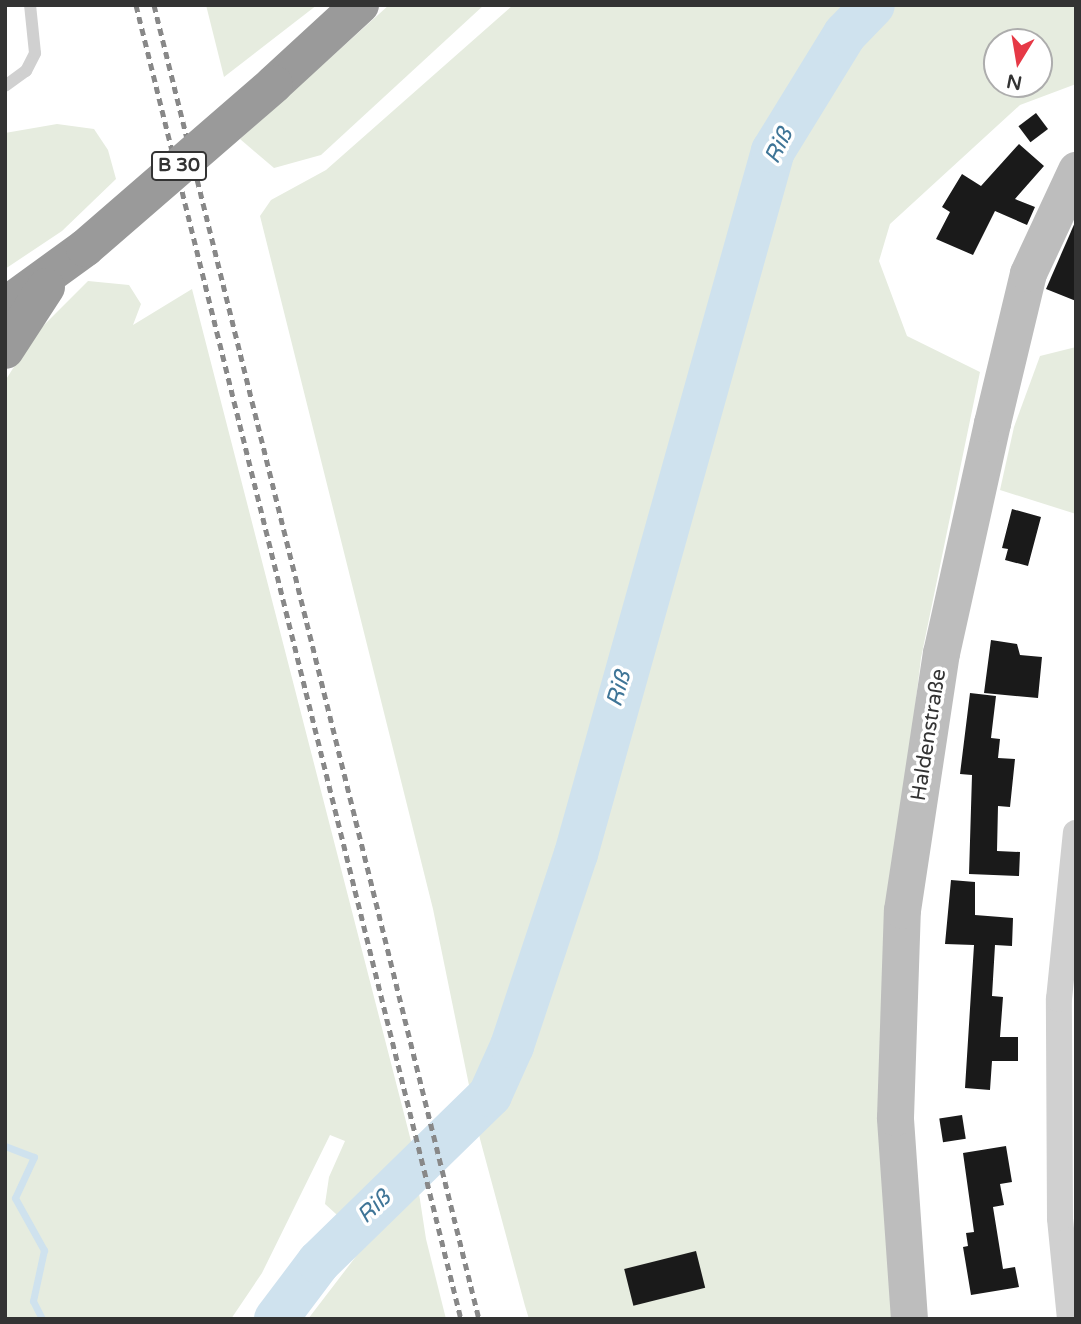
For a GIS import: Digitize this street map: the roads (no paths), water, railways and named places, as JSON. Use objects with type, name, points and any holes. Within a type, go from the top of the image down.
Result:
[{"type":"highway","name":"B 30","points":[[5,306],[56,272],[85,248],[274,84],[360,5]]},
{"type":"highway","name":"B 30","points":[[5,350],[56,272]]},
{"type":"street","name":"Haldenstraße","points":[[911,1316],[895,1116],[902,910],[941,653],[992,423],[1028,273],[1076,170]]},
{"type":"street","points":[[1070,1319],[1059,1205],[1059,1013],[1076,833]]},
{"type":"lane","points":[[5,86],[26,71],[35,53],[30,5]]},
{"type":"waterway","name":"Riß","points":[[276,1319],[319,1262],[490,1095],[512,1046],[576,854],[773,151],[845,34],[873,5]]},
{"type":"waterway","points":[[5,1146],[34,1157],[15,1198],[44,1250],[33,1301],[42,1319]]},
{"type":"railway","points":[[136,5],[461,1319]]},
{"type":"railway","points":[[154,5],[479,1319]]}]
